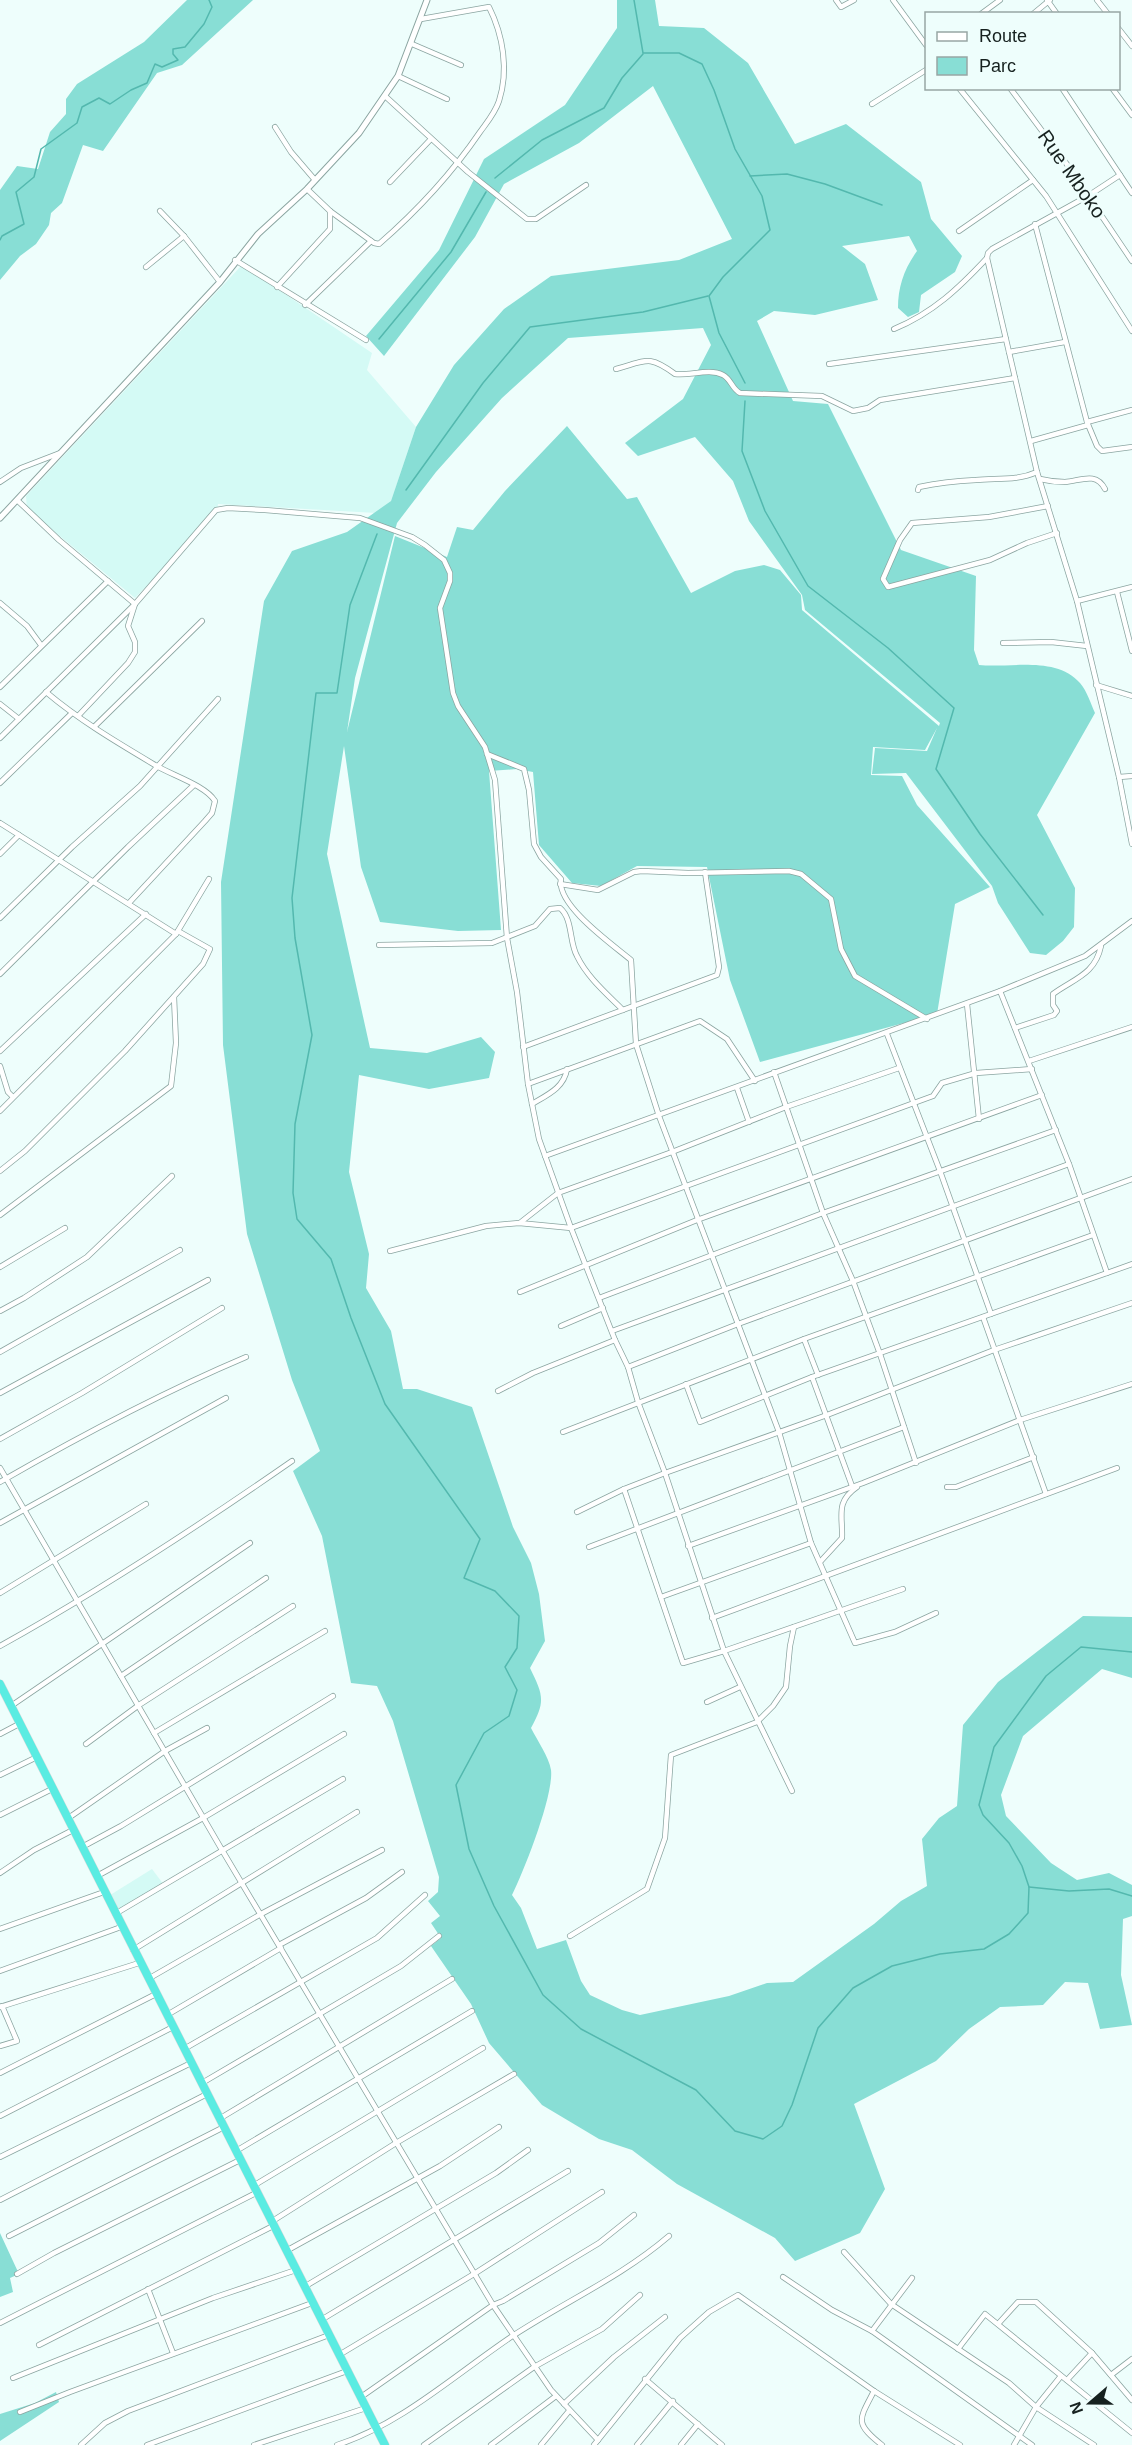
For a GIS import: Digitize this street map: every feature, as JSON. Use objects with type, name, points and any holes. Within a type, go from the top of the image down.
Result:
[{"type":"highway","points":[[1,1687],[385,2445]]},
{"type":"street","points":[[0,518],[220,282],[235,260],[258,234],[307,189],[359,133],[398,76],[427,0]]},
{"type":"street","points":[[836,0],[842,7],[854,0]]},
{"type":"street","points":[[893,0],[925,42]]},
{"type":"street","points":[[984,12],[1000,0]]},
{"type":"street","points":[[1035,12],[1049,0]]},
{"type":"street","points":[[307,189],[330,211],[371,241],[380,243],[429,196],[458,163],[497,106],[502,88],[503,49],[487,6],[421,19]]},
{"type":"street","points":[[1120,29],[1132,46]]},
{"type":"street","points":[[412,44],[461,65]]},
{"type":"street","points":[[872,104],[925,70]]},
{"type":"street","points":[[398,76],[447,99]]},
{"type":"street","points":[[961,90],[1057,212],[1132,331]]},
{"type":"street","name":"Rue Mboko","points":[[1011,90],[1132,261]]},
{"type":"street","points":[[1063,90],[1132,193]]},
{"type":"street","points":[[1113,90],[1132,115]]},
{"type":"street","points":[[385,96],[430,140],[531,220],[586,185]]},
{"type":"street","points":[[275,127],[291,152],[315,180]]},
{"type":"street","points":[[390,182],[430,140]]},
{"type":"street","points":[[894,329],[943,302],[987,258],[992,249],[1088,196],[1120,175]]},
{"type":"street","points":[[959,231],[1033,180]]},
{"type":"street","points":[[160,211],[184,236],[220,282]]},
{"type":"street","points":[[277,287],[330,229],[330,211]]},
{"type":"street","points":[[1035,224],[1087,424],[1096,446],[1102,451],[1132,447]]},
{"type":"street","points":[[146,267],[184,236]]},
{"type":"street","points":[[305,305],[371,241]]},
{"type":"street","points":[[987,258],[1037,472],[1077,601],[1119,777],[1132,844]]},
{"type":"street","points":[[235,260],[305,305],[366,340]]},
{"type":"street","points":[[829,364],[1006,339]]},
{"type":"street","points":[[1009,352],[1065,342]]},
{"type":"street","points":[[616,369],[647,360],[655,361],[675,374],[716,373],[725,376],[735,391],[740,393],[822,396],[853,411],[868,408],[880,400],[1015,378]]},
{"type":"street","points":[[1031,441],[1132,410]]},
{"type":"street","points":[[0,482],[21,468],[62,452]]},
{"type":"street","points":[[918,490],[919,487],[929,485],[974,480],[1016,479],[1037,472]]},
{"type":"street","points":[[1040,479],[1066,482],[1093,478],[1102,483],[1105,489]]},
{"type":"street","points":[[17,500],[135,604]]},
{"type":"street","points":[[1048,507],[989,517],[912,523],[900,540],[884,579],[888,587],[990,560],[1027,543],[1057,534]]},
{"type":"street","points":[[0,738],[135,604],[216,510],[228,508],[265,510],[360,518],[412,537],[425,545],[448,566],[450,581],[440,608],[451,682],[458,706],[488,754],[496,790],[507,938],[517,992],[535,1126],[571,1228],[628,1367],[724,1651],[792,1791]]},
{"type":"street","points":[[0,687],[108,580]]},
{"type":"street","points":[[1077,601],[1132,587]]},
{"type":"street","points":[[1117,592],[1132,651]]},
{"type":"street","points":[[0,603],[27,626],[41,645]]},
{"type":"street","points":[[78,716],[128,663],[135,652],[135,642],[128,626],[135,604]]},
{"type":"street","points":[[94,727],[202,621]]},
{"type":"street","points":[[1003,643],[1051,642],[1087,646]]},
{"type":"street","points":[[1096,685],[1132,696]]},
{"type":"street","points":[[46,692],[72,713],[156,766],[194,785],[215,801],[212,813],[129,903]]},
{"type":"street","points":[[0,918],[140,786],[218,699]]},
{"type":"street","points":[[0,704],[19,719]]},
{"type":"street","points":[[0,783],[72,713]]},
{"type":"street","points":[[488,754],[524,769],[529,790],[534,844],[541,857],[561,879],[560,884],[573,910],[631,960],[636,1044],[659,1116],[723,1290],[779,1432],[812,1543],[839,1611],[846,1620],[855,1643],[902,1630],[936,1613]]},
{"type":"street","points":[[1119,777],[1132,776]]},
{"type":"street","points":[[0,974],[194,785]]},
{"type":"street","points":[[0,823],[146,914],[210,949],[210,953],[125,1051],[25,1151],[0,1171]]},
{"type":"street","points":[[0,854],[19,835]]},
{"type":"street","points":[[560,884],[598,890],[637,872],[770,870],[801,874],[832,899],[841,949],[855,976],[927,1019]]},
{"type":"street","points":[[523,1047],[717,975],[718,967],[705,872]]},
{"type":"street","points":[[0,1111],[177,932],[209,879]]},
{"type":"street","points":[[379,945],[492,943],[535,926],[550,909],[562,909],[567,920],[572,948],[580,963],[623,1010]]},
{"type":"street","points":[[0,1051],[146,914]]},
{"type":"street","points":[[545,1156],[737,1088],[774,1072],[887,1034],[1000,991],[1085,956],[1132,921]]},
{"type":"street","points":[[1015,1028],[1054,1015],[1057,1011],[1053,1005],[1053,994],[1082,977],[1098,955],[1101,945]]},
{"type":"street","points":[[1000,991],[1069,1164],[1107,1273]]},
{"type":"street","points":[[0,1215],[171,1086],[176,1042],[174,996]]},
{"type":"street","points":[[967,1004],[979,1119]]},
{"type":"street","points":[[528,1084],[702,1021],[727,1039],[755,1081]]},
{"type":"street","points":[[1029,1061],[1132,1027]]},
{"type":"street","points":[[887,1034],[940,1171],[991,1314]]},
{"type":"street","points":[[0,1066],[8,1092],[13,1097]]},
{"type":"street","points":[[519,1223],[558,1192],[672,1152],[786,1107],[899,1068]]},
{"type":"street","points":[[532,1104],[558,1087],[565,1078],[567,1069]]},
{"type":"street","points":[[390,1251],[478,1228],[519,1223],[559,1229],[571,1228],[913,1103],[936,1094],[942,1083],[975,1073],[1032,1069]]},
{"type":"street","points":[[774,1072],[823,1213],[853,1281],[880,1354],[916,1463]]},
{"type":"street","points":[[737,1088],[749,1122]]},
{"type":"street","points":[[520,1292],[697,1220],[1042,1095]]},
{"type":"street","points":[[599,1298],[823,1213],[1056,1130]]},
{"type":"street","points":[[612,1331],[1069,1164]]},
{"type":"street","points":[[0,1311],[87,1257],[172,1176]]},
{"type":"street","points":[[628,1367],[853,1281],[965,1242],[1132,1179]]},
{"type":"street","points":[[0,1267],[65,1228]]},
{"type":"street","points":[[563,1432],[804,1339],[1092,1235]]},
{"type":"street","points":[[0,1352],[180,1250]]},
{"type":"street","points":[[686,1384],[700,1422],[812,1377],[1132,1264]]},
{"type":"street","points":[[0,1393],[208,1280]]},
{"type":"street","points":[[577,1512],[624,1489],[665,1473],[827,1415],[994,1350],[1132,1303]]},
{"type":"street","points":[[0,1439],[82,1393],[222,1308]]},
{"type":"street","points":[[561,1326],[603,1308]]},
{"type":"street","points":[[983,1317],[1046,1494]]},
{"type":"street","points":[[804,1339],[818,1375]]},
{"type":"street","points":[[498,1391],[533,1373],[615,1340]]},
{"type":"street","points":[[0,1482],[87,1433],[246,1357]]},
{"type":"street","points":[[812,1377],[852,1486]]},
{"type":"street","points":[[688,1546],[916,1463],[1020,1420],[1132,1384]]},
{"type":"street","points":[[0,1523],[226,1398]]},
{"type":"street","points":[[589,1547],[904,1427]]},
{"type":"street","points":[[947,1487],[956,1487],[1034,1457]]},
{"type":"street","points":[[0,1646],[79,1603],[188,1533],[292,1461]]},
{"type":"street","points":[[0,1468],[241,1883],[493,2305],[556,2396],[598,2440]]},
{"type":"street","points":[[712,1618],[1117,1468]]},
{"type":"street","points":[[820,1562],[842,1538],[840,1516],[844,1502],[850,1492],[863,1483]]},
{"type":"street","points":[[624,1489],[683,1663],[903,1590]]},
{"type":"street","points":[[0,1593],[146,1504]]},
{"type":"street","points":[[11,1706],[250,1542]]},
{"type":"street","points":[[661,1597],[812,1543]]},
{"type":"street","points":[[121,1676],[266,1578]]},
{"type":"street","points":[[86,1744],[139,1705],[293,1606]]},
{"type":"street","points":[[570,1936],[647,1889],[665,1838],[672,1755],[757,1722],[773,1706],[786,1687],[794,1627]]},
{"type":"street","points":[[154,1733],[325,1631]]},
{"type":"street","points":[[707,1702],[740,1687]]},
{"type":"street","points":[[82,1847],[333,1696]]},
{"type":"street","points":[[0,1734],[19,1724]]},
{"type":"street","points":[[67,1818],[165,1751],[207,1728]]},
{"type":"street","points":[[97,1876],[203,1818],[344,1734]]},
{"type":"street","points":[[0,1775],[36,1757]]},
{"type":"street","points":[[116,1914],[343,1779]]},
{"type":"street","points":[[0,1815],[52,1788]]},
{"type":"street","points":[[133,1950],[357,1812]]},
{"type":"street","points":[[0,1873],[34,1850],[73,1830]]},
{"type":"street","points":[[148,1979],[261,1914],[382,1850]]},
{"type":"street","points":[[167,2015],[280,1947],[366,1899],[402,1872]]},
{"type":"street","points":[[0,1929],[104,1892]]},
{"type":"street","points":[[184,2049],[377,1938],[425,1895]]},
{"type":"street","points":[[0,1971],[121,1927]]},
{"type":"street","points":[[202,2083],[401,1966],[438,1936]]},
{"type":"street","points":[[0,2046],[17,2041],[1,2006],[139,1963]]},
{"type":"street","points":[[219,2118],[452,1979]]},
{"type":"street","points":[[0,2073],[156,1994]]},
{"type":"street","points":[[236,2151],[472,2011]]},
{"type":"street","points":[[0,2116],[173,2027]]},
{"type":"street","points":[[0,2323],[254,2189],[483,2048]]},
{"type":"street","points":[[0,2157],[191,2062]]},
{"type":"street","points":[[39,2345],[272,2224],[396,2143],[514,2074]]},
{"type":"street","points":[[0,2200],[207,2094]]},
{"type":"street","points":[[9,2236],[224,2127]]},
{"type":"street","points":[[286,2251],[417,2178],[499,2127]]},
{"type":"street","points":[[304,2287],[496,2174],[528,2150]]},
{"type":"street","points":[[17,2274],[54,2253],[240,2160]]},
{"type":"street","points":[[321,2320],[568,2171]]},
{"type":"street","points":[[339,2355],[474,2274],[602,2192]]},
{"type":"street","points":[[361,2397],[493,2305],[599,2243],[634,2215]]},
{"type":"street","points":[[337,2445],[377,2430],[513,2336],[587,2294],[644,2257],[669,2236]]},
{"type":"street","points":[[844,2252],[891,2304],[1009,2383],[1036,2407],[1094,2445]]},
{"type":"street","points":[[13,2378],[160,2318],[296,2270]]},
{"type":"street","points":[[783,2277],[832,2310],[872,2331],[1032,2445]]},
{"type":"street","points":[[872,2331],[912,2278]]},
{"type":"street","points":[[148,2289],[173,2353]]},
{"type":"street","points":[[424,2445],[534,2367],[602,2329],[640,2295]]},
{"type":"street","points":[[594,2445],[645,2379],[694,2323],[738,2295],[874,2391],[960,2445]]},
{"type":"street","points":[[998,2324],[1018,2302],[1036,2302],[1092,2353],[1132,2400]]},
{"type":"street","points":[[20,2412],[312,2303]]},
{"type":"street","points":[[958,2349],[983,2314],[1132,2433]]},
{"type":"street","points":[[564,2404],[614,2357],[665,2317]]},
{"type":"street","points":[[81,2445],[105,2423],[128,2411],[329,2336]]},
{"type":"street","points":[[1067,2380],[1092,2353]]},
{"type":"street","points":[[1111,2375],[1132,2359]]},
{"type":"street","points":[[147,2445],[346,2371]]},
{"type":"street","points":[[1014,2445],[1036,2407],[1061,2376]]},
{"type":"street","points":[[645,2379],[722,2445]]},
{"type":"street","points":[[874,2391],[860,2416],[861,2423],[864,2430],[882,2445]]},
{"type":"street","points":[[491,2445],[556,2396]]},
{"type":"street","points":[[637,2445],[673,2401]]},
{"type":"street","points":[[254,2445],[366,2408]]},
{"type":"street","points":[[541,2445],[569,2411]]},
{"type":"street","points":[[681,2445],[698,2424]]},
{"type":"shaded area","points":[[242,265],[372,353],[367,370],[416,427],[391,501],[376,513],[218,504],[217,512],[135,598],[27,509],[26,496]]},
{"type":"shaded area","points":[[152,1869],[164,1885],[115,1914],[107,1897]]},
{"type":"green space","points":[[187,0],[253,0],[182,65],[157,73],[103,151],[83,145],[62,203],[51,213],[49,225],[36,244],[20,256],[0,280],[0,190],[17,166],[38,169],[50,132],[66,114],[66,99],[77,84],[144,42]]},
{"type":"green space","points":[[617,0],[655,0],[659,26],[704,28],[748,63],[795,144],[846,124],[921,182],[931,219],[962,256],[955,272],[921,295],[919,312],[908,317],[898,308],[903,278],[917,251],[909,236],[842,246],[865,264],[878,300],[815,315],[774,311],[757,321],[793,401],[828,404],[901,550],[976,576],[974,650],[979,665],[1032,665],[1059,669],[1080,683],[1095,713],[1037,815],[1075,888],[1074,927],[1063,941],[1046,955],[1030,953],[998,903],[992,886],[906,773],[872,774],[875,748],[927,751],[937,728],[925,750],[873,747],[871,775],[902,776],[917,805],[990,887],[955,904],[937,1014],[760,1062],[730,980],[707,867],[637,866],[601,886],[572,883],[539,845],[533,772],[517,769],[489,771],[501,930],[458,931],[380,922],[361,867],[344,746],[327,854],[370,1048],[427,1053],[481,1037],[495,1052],[489,1078],[429,1089],[359,1075],[349,1172],[369,1254],[366,1288],[391,1331],[403,1389],[417,1389],[472,1407],[513,1527],[531,1563],[539,1594],[545,1641],[530,1668],[541,1698],[539,1711],[531,1728],[548,1760],[551,1782],[537,1833],[512,1895],[521,1908],[537,1949],[566,1940],[581,1981],[590,1995],[622,2010],[640,2015],[729,1996],[767,1983],[793,1982],[874,1924],[901,1901],[927,1886],[922,1839],[939,1818],[957,1806],[963,1725],[998,1682],[1083,1616],[1132,1617],[1132,1678],[1102,1669],[1023,1736],[1001,1795],[1006,1816],[1051,1863],[1077,1880],[1109,1873],[1132,1885],[1132,1916],[1123,1919],[1121,1975],[1132,2025],[1100,2029],[1088,1983],[1065,1982],[1043,2005],[1000,2007],[969,2029],[936,2061],[854,2104],[885,2189],[860,2233],[795,2261],[775,2238],[677,2184],[632,2150],[599,2139],[542,2105],[489,2043],[471,2004],[431,1946],[441,1938],[431,1923],[440,1916],[428,1901],[438,1892],[439,1877],[393,1721],[377,1686],[351,1683],[322,1536],[293,1471],[320,1451],[292,1380],[247,1234],[223,1045],[221,882],[264,601],[292,551],[347,532],[391,501],[416,427],[454,365],[504,309],[551,276],[679,260],[732,239],[653,86],[579,143],[504,184],[475,237],[384,356],[366,336],[439,250],[484,159],[565,105],[617,28]],"holes":[[[703,328],[711,345],[683,399],[625,443],[638,456],[695,437],[733,481],[749,521],[802,595],[805,610],[940,723],[939,726],[802,610],[801,595],[780,570],[764,565],[735,571],[691,593],[637,497],[627,499],[567,426],[505,491],[473,530],[457,527],[447,557],[395,536],[347,732],[355,678],[397,523],[436,472],[502,398],[568,338]]]},
{"type":"green space","points":[[0,2233],[19,2274],[10,2278],[13,2292],[0,2297]]},
{"type":"green space","points":[[56,2392],[59,2402],[0,2441],[0,2414],[35,2403]]},
{"type":"waterway","points":[[0,240],[2,236],[24,224],[16,192],[34,177],[41,149],[77,123],[82,107],[99,98],[110,104],[131,90],[147,83],[155,64],[162,67],[178,60],[173,54],[173,49],[185,47],[204,24],[212,7],[209,0]]},
{"type":"waterway","points":[[634,0],[643,53],[679,53],[702,64],[735,149],[762,196],[770,230],[723,277],[709,296],[719,333],[745,383]]},
{"type":"waterway","points":[[495,178],[542,140],[604,108],[622,78],[643,54]]},
{"type":"waterway","points":[[750,176],[787,174],[825,184],[882,205]]},
{"type":"waterway","points":[[379,339],[451,252],[486,192]]},
{"type":"waterway","points":[[406,490],[483,383],[530,327],[643,312],[708,296]]},
{"type":"waterway","points":[[745,401],[742,451],[765,511],[808,586],[888,648],[954,708],[936,769],[980,834],[1043,915]]},
{"type":"waterway","points":[[377,534],[350,605],[337,693],[316,693],[292,898],[295,938],[312,1035],[295,1124],[293,1193],[297,1219],[331,1259],[351,1318],[385,1404],[480,1539],[464,1578],[495,1591],[519,1616],[517,1648],[505,1667],[517,1690],[509,1716],[484,1733],[456,1785],[469,1849],[494,1906],[543,1995],[581,2029],[696,2090],[735,2131],[763,2139],[782,2126],[792,2105],[818,2028],[853,1988],[892,1966],[940,1954],[984,1949],[1009,1934],[1028,1913],[1029,1887],[1022,1866],[1009,1843],[983,1815],[979,1805],[994,1747],[1046,1676],[1081,1647],[1132,1652]]},
{"type":"waterway","points":[[1029,1887],[1069,1891],[1109,1889],[1132,1896]]}]
